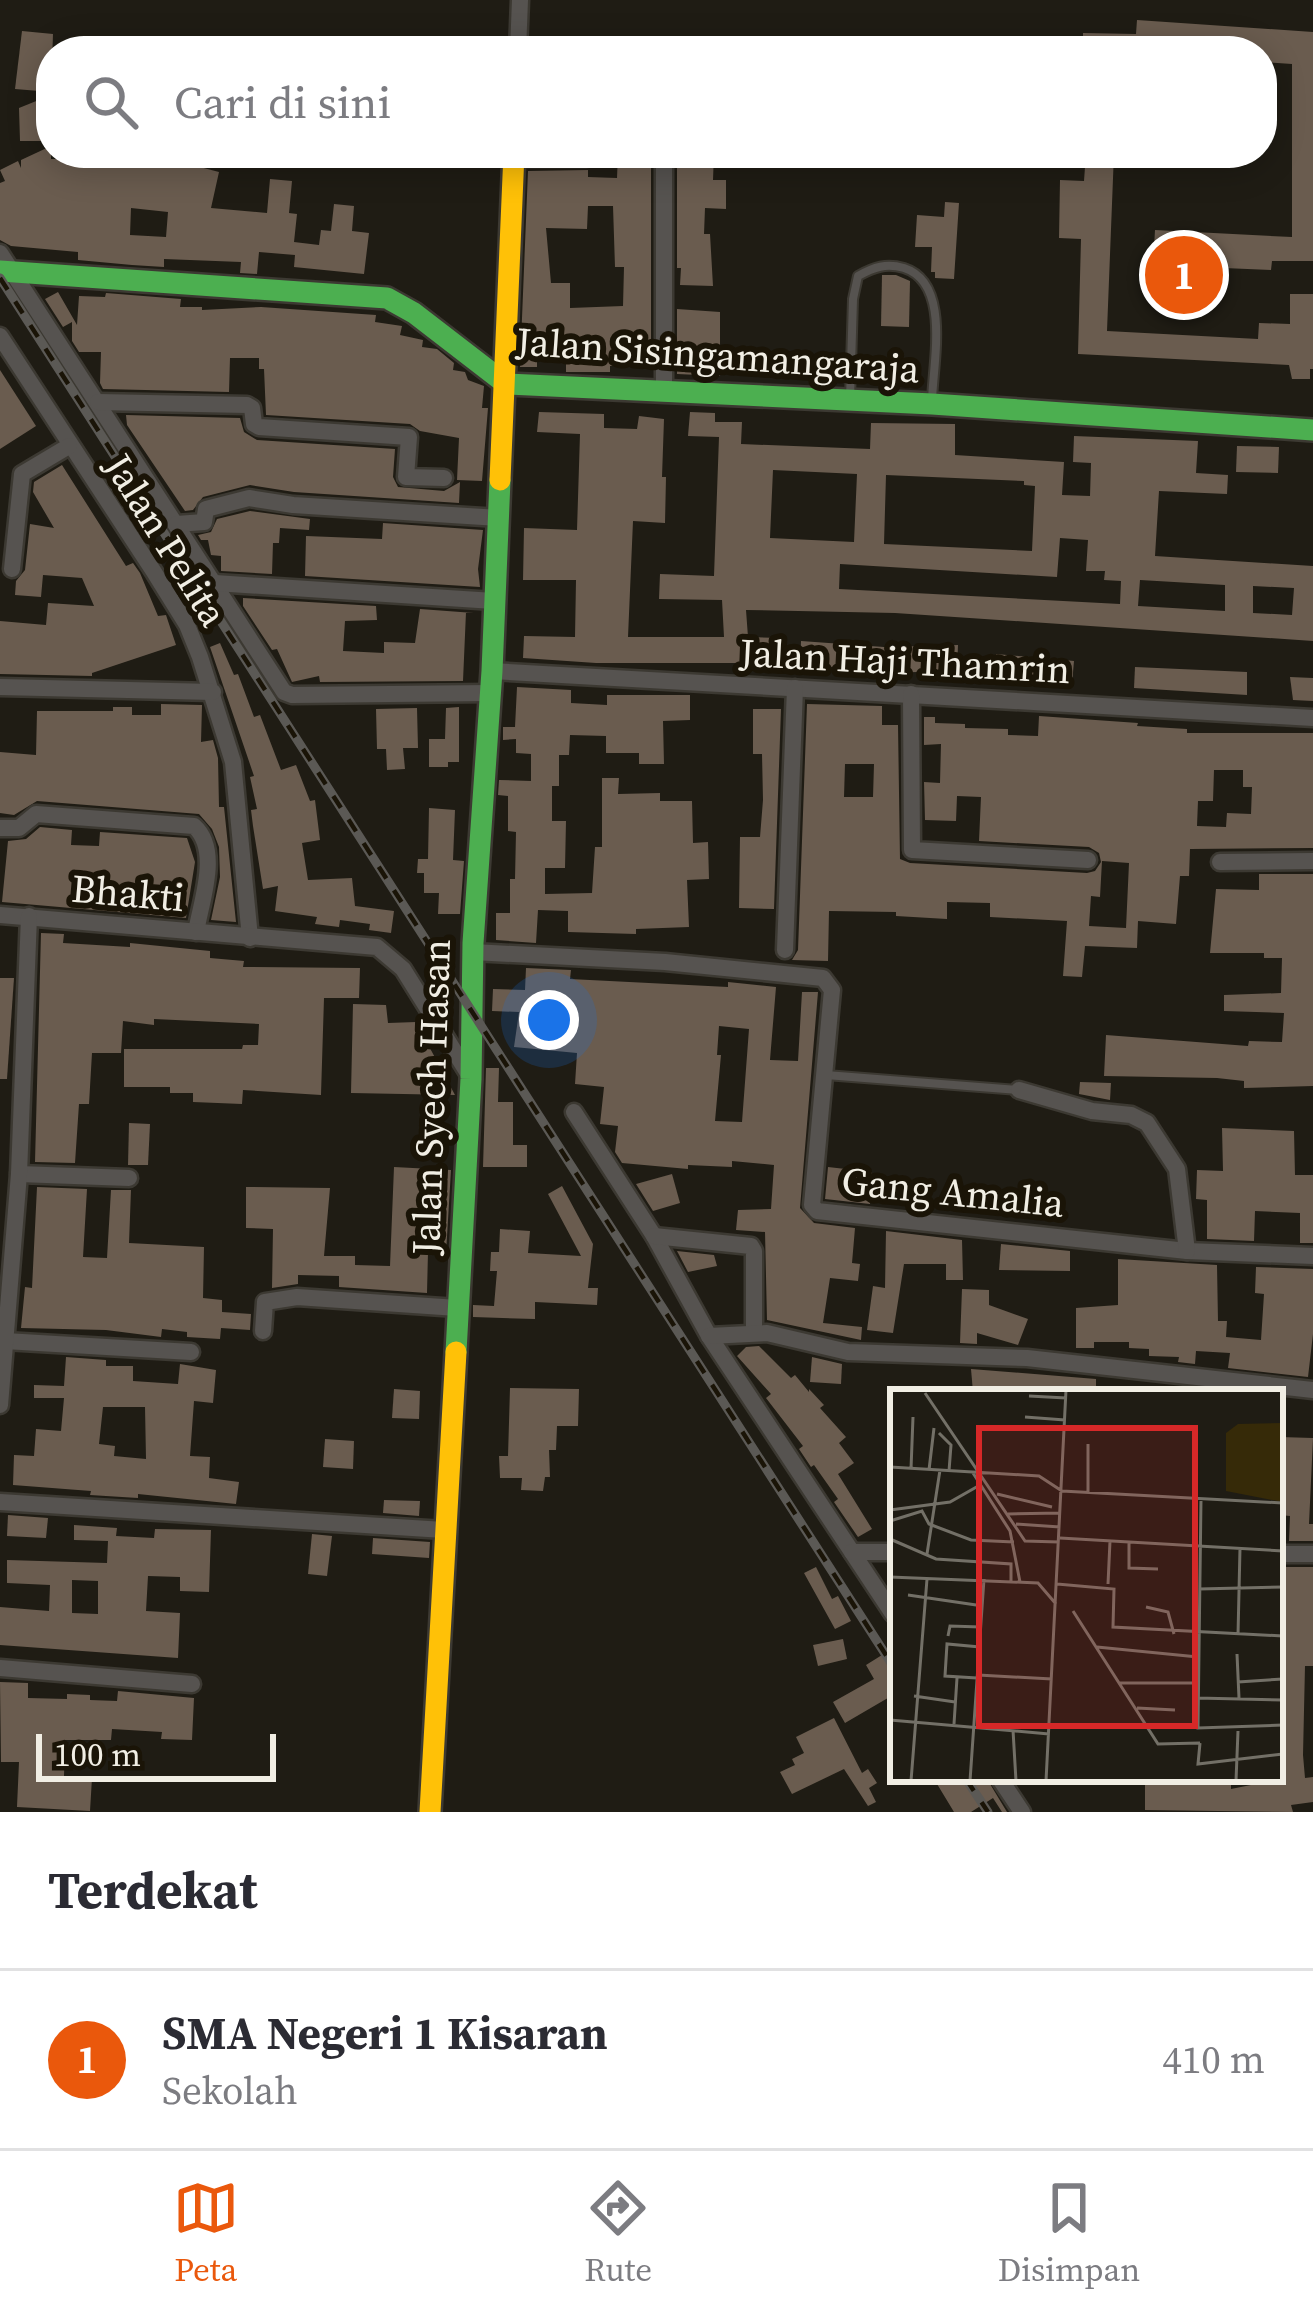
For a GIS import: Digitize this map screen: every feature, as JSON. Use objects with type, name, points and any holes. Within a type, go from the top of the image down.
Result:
[{"type":"street","points":[[519,36],[520,0]]},
{"type":"street","name":"Jalan Syech Hasan","points":[[430,1812],[471,1078],[472,952],[491,682],[514,168]]},
{"type":"street","points":[[664,168],[664,393]]},
{"type":"street","points":[[0,253],[7,272],[215,583],[494,602]]},
{"type":"street","name":"Jalan Sisingamangaraja","points":[[7,272],[387,298],[414,313],[506,384],[932,404],[1313,430]]},
{"type":"street","name":"Jalan Pelita","points":[[2,344],[187,625],[233,762],[250,938]]},
{"type":"street","points":[[98,402],[247,405],[259,427],[409,437],[406,477],[444,478]]},
{"type":"street","points":[[12,569],[22,474],[69,446]]},
{"type":"street","points":[[177,524],[203,523],[206,509],[246,498],[499,518]]},
{"type":"street","name":"Jalan Haji Thamrin","points":[[215,583],[287,694],[491,682],[794,688],[1313,718]]},
{"type":"street","points":[[0,687],[213,692]]},
{"type":"street","points":[[785,950],[794,688]]},
{"type":"street","points":[[911,694],[912,850],[1088,860]]},
{"type":"street","points":[[0,828],[19,828],[36,814],[194,826],[204,834],[208,849],[196,932]]},
{"type":"street","points":[[1220,862],[1313,861]]},
{"type":"street","name":"Bhakti","points":[[0,914],[357,944],[391,956],[403,969],[471,1078]]},
{"type":"street","points":[[0,1405],[8,1212],[19,1174],[29,916]]},
{"type":"street","name":"Gang Amalia","points":[[472,952],[817,975],[832,990],[812,1204],[817,1211],[1187,1251],[1313,1256]]},
{"type":"street","points":[[0,1080],[23,1083]]},
{"type":"street","points":[[1019,1090],[1092,1111],[1136,1116],[1147,1123],[1177,1169],[1187,1251]]},
{"type":"street","points":[[574,1112],[654,1236],[710,1336],[890,1609]]},
{"type":"street","points":[[19,1174],[129,1178]]},
{"type":"street","points":[[654,1236],[751,1246],[754,1332]]},
{"type":"street","points":[[263,1331],[266,1302],[297,1298],[458,1307]]},
{"type":"street","points":[[710,1336],[754,1332],[856,1353],[1050,1360],[1313,1390]]},
{"type":"street","points":[[4,1334],[191,1352]]},
{"type":"street","points":[[0,1502],[444,1530]]},
{"type":"street","points":[[853,1552],[890,1552]]},
{"type":"street","points":[[0,1668],[192,1684]]},
{"type":"street","points":[[1002,1782],[1022,1812]]},
{"type":"lane","points":[[850,401],[858,276],[892,265],[919,273],[930,289],[934,306],[932,404]]},
{"type":"lane","points":[[824,1075],[1019,1090]]},
{"type":"building","points":[[1137,20],[1313,32],[1313,261],[1272,261],[1271,270],[1153,265],[1155,230],[1292,237],[1292,64],[1277,63],[1277,36],[1083,36],[1136,34]]},
{"type":"building","points":[[22,31],[53,34],[36,36],[36,91],[15,89]]},
{"type":"building","points":[[36,101],[36,141],[20,141],[19,108]]},
{"type":"building","points":[[36,153],[36,168],[204,168],[219,172],[211,208],[267,213],[270,179],[292,181],[289,213],[297,214],[294,242],[319,245],[321,230],[331,231],[334,204],[354,206],[352,231],[369,233],[364,274],[294,267],[295,255],[259,252],[257,274],[240,273],[241,262],[164,259],[164,267],[132,265],[78,260],[78,252],[11,246],[0,240],[0,183],[5,181],[0,170],[18,161],[21,168],[21,160]],"holes":[[[131,208],[168,212],[166,237],[130,235]]]},
{"type":"building","points":[[617,168],[651,168],[651,362],[610,366],[610,372],[566,372],[566,359],[537,359],[537,367],[520,367],[528,171],[588,170],[588,177],[617,178]],"holes":[[[588,206],[613,206],[615,267],[624,267],[623,306],[570,308],[570,283],[551,283],[546,228],[587,229]]]},
{"type":"building","points":[[677,168],[713,168],[713,180],[726,180],[726,209],[705,208],[704,234],[710,234],[713,286],[680,285],[681,268],[677,268]]},
{"type":"building","points":[[1085,168],[1113,168],[1107,331],[1258,339],[1259,323],[1290,324],[1290,294],[1313,294],[1310,379],[1292,379],[1289,365],[1078,354],[1081,239],[1059,238],[1060,180],[1084,181]]},
{"type":"building","points":[[945,202],[959,203],[954,279],[935,278],[932,247],[915,247],[917,215],[944,217]]},
{"type":"building","points":[[882,275],[910,281],[909,327],[881,326]]},
{"type":"building","points":[[58,292],[77,325],[79,296],[105,297],[106,293],[181,299],[180,307],[202,310],[261,307],[376,315],[375,322],[402,326],[400,335],[423,340],[422,347],[437,349],[454,363],[453,370],[465,372],[468,380],[484,386],[482,408],[488,408],[482,481],[457,480],[459,438],[420,431],[410,424],[266,415],[264,369],[259,369],[259,358],[230,358],[229,392],[103,389],[101,352],[79,352],[72,341],[72,322],[63,327],[45,299]]},
{"type":"building","points":[[677,309],[720,312],[720,376],[677,374]]},
{"type":"building","points":[[0,370],[36,426],[0,449]]},
{"type":"building","points":[[539,412],[604,414],[604,428],[637,429],[639,416],[664,419],[665,523],[633,521],[628,637],[724,637],[722,600],[659,599],[660,574],[714,576],[719,437],[688,436],[690,412],[715,413],[715,422],[742,422],[741,444],[870,449],[871,423],[955,424],[955,455],[1064,462],[1062,495],[1090,496],[1091,463],[1073,462],[1074,436],[1198,441],[1196,473],[1228,475],[1227,494],[1159,491],[1155,556],[1313,566],[1313,641],[895,613],[746,610],[748,637],[780,638],[771,663],[523,658],[524,636],[575,637],[576,580],[523,580],[524,528],[577,530],[580,434],[537,432]],"holes":[[[773,470],[857,474],[854,542],[770,538]],[[886,475],[1024,481],[1024,485],[1035,486],[1032,551],[884,544]],[[1060,538],[1088,540],[1086,571],[1105,571],[1104,580],[1121,581],[1120,604],[839,589],[840,564],[1057,577]],[[1140,580],[1225,585],[1225,611],[1138,606]],[[1253,586],[1294,588],[1292,615],[1253,613]]]},
{"type":"building","points":[[126,415],[240,418],[244,432],[257,440],[395,449],[393,477],[398,487],[444,491],[460,482],[459,503],[250,485],[203,497],[193,510],[185,511],[127,425]]},
{"type":"building","points":[[1237,446],[1279,447],[1278,473],[1236,472]]},
{"type":"building","points":[[62,465],[126,566],[133,563],[140,573],[158,616],[166,615],[176,645],[92,676],[0,674],[0,621],[46,625],[48,603],[94,606],[82,578],[43,575],[41,597],[15,595],[16,581],[25,570],[30,524],[54,528],[33,492],[34,482]]},
{"type":"building","points":[[250,511],[310,519],[309,530],[280,528],[279,543],[273,543],[272,574],[221,571],[221,556],[211,555],[208,540],[198,535],[211,532],[217,519]]},
{"type":"building","points":[[383,523],[483,530],[480,587],[305,576],[306,536],[382,539]]},
{"type":"building","points":[[243,598],[376,606],[377,620],[345,621],[343,651],[384,653],[384,642],[415,643],[420,609],[466,612],[463,681],[320,682],[319,676],[292,682],[277,649],[272,650],[243,606]]},
{"type":"building","points":[[801,641],[884,647],[958,645],[957,671],[879,673],[800,666]]},
{"type":"building","points":[[220,643],[254,717],[260,715],[281,770],[296,765],[310,801],[315,800],[320,840],[302,843],[308,880],[352,878],[355,906],[394,911],[391,933],[340,920],[339,927],[315,924],[317,917],[275,911],[278,886],[263,889],[253,826],[251,810],[257,809],[250,777],[254,776],[210,647]]},
{"type":"building","points":[[996,654],[1074,661],[1072,684],[995,677]]},
{"type":"building","points":[[1135,667],[1247,672],[1247,695],[1134,688]]},
{"type":"building","points":[[1290,677],[1313,678],[1313,701],[1293,700]]},
{"type":"building","points":[[517,687],[571,690],[571,703],[607,705],[607,695],[690,695],[690,720],[663,721],[664,764],[639,764],[639,753],[606,753],[606,736],[570,735],[569,755],[559,755],[559,786],[552,786],[552,821],[566,821],[565,868],[545,868],[545,894],[592,893],[595,847],[602,847],[602,778],[619,778],[618,794],[660,793],[660,801],[692,801],[693,843],[708,842],[709,879],[687,880],[689,927],[636,929],[636,934],[568,932],[568,911],[538,910],[536,943],[496,940],[496,913],[510,913],[516,832],[508,831],[508,796],[498,795],[499,780],[531,781],[531,754],[516,753],[516,739],[503,740],[503,727],[515,727]]},
{"type":"building","points":[[161,704],[202,705],[201,742],[213,740],[218,758],[219,807],[224,807],[236,922],[211,920],[220,877],[219,847],[199,814],[37,801],[14,815],[0,813],[0,752],[36,755],[37,711],[132,707],[132,715],[161,715]]},
{"type":"building","points":[[807,704],[882,706],[882,725],[898,725],[900,859],[910,863],[1087,873],[1101,862],[1099,853],[1089,847],[979,841],[981,797],[957,796],[956,821],[925,820],[924,782],[940,783],[941,744],[924,745],[924,717],[935,717],[935,723],[965,724],[965,728],[1008,729],[1008,735],[1038,736],[1039,716],[1138,723],[1187,729],[1187,733],[1313,733],[1313,848],[1190,849],[1189,876],[1180,876],[1176,924],[1138,921],[1137,948],[1085,946],[1082,977],[1063,976],[1067,921],[990,917],[990,903],[947,902],[947,919],[829,911],[828,961],[792,960],[798,950]],"holes":[[[845,764],[874,764],[873,797],[844,797]],[[1214,770],[1243,770],[1243,787],[1252,787],[1251,814],[1227,813],[1226,827],[1197,826],[1198,801],[1213,801]],[[1102,861],[1129,863],[1126,928],[1089,926],[1091,896],[1100,897]]]},
{"type":"building","points":[[459,707],[459,762],[429,767],[429,739],[445,739],[446,708]]},
{"type":"building","points":[[417,708],[418,748],[403,748],[405,769],[387,770],[386,749],[377,749],[376,709]]},
{"type":"building","points":[[753,709],[781,709],[774,909],[739,908],[740,837],[760,837],[763,800],[762,754],[753,754]]},
{"type":"building","points":[[429,808],[455,810],[453,860],[464,861],[460,914],[438,914],[439,893],[424,893],[424,873],[417,873],[418,859],[428,859]]},
{"type":"building","points":[[40,827],[72,830],[71,845],[99,846],[100,832],[187,838],[195,862],[186,918],[2,902],[8,841],[26,839]]},
{"type":"building","points":[[1259,874],[1313,874],[1313,1086],[1244,1088],[1244,1081],[1217,1078],[1104,1076],[1106,1035],[1248,1046],[1249,1041],[1282,1042],[1284,1013],[1224,1011],[1224,995],[1281,993],[1282,958],[1264,958],[1264,953],[1210,953],[1216,889],[1259,890]]},
{"type":"building","points":[[41,933],[64,934],[63,943],[130,947],[130,943],[210,951],[210,958],[244,961],[243,967],[360,968],[359,998],[324,998],[321,1095],[243,1090],[242,1104],[193,1102],[193,1093],[170,1093],[170,1087],[124,1087],[124,1049],[242,1049],[243,1045],[258,1045],[259,1024],[123,1021],[121,1053],[92,1053],[89,1104],[79,1104],[75,1163],[35,1162]]},
{"type":"building","points":[[526,968],[571,970],[570,979],[776,987],[770,1060],[798,1061],[802,992],[818,992],[800,1208],[814,1223],[855,1228],[852,1263],[860,1264],[858,1281],[830,1278],[823,1323],[862,1327],[861,1340],[767,1320],[765,1232],[736,1230],[738,1210],[771,1209],[774,1165],[732,1161],[732,1167],[688,1165],[688,1169],[622,1163],[615,1152],[618,1126],[600,1124],[604,1087],[575,1084],[577,1053],[514,1047],[519,1012],[492,1011],[493,989],[525,990]],"holes":[[[719,1026],[749,1029],[742,1122],[715,1121]]]},
{"type":"building","points":[[0,978],[14,978],[7,1079],[0,1079]]},
{"type":"building","points":[[353,1004],[386,1005],[388,1023],[416,1022],[455,1095],[351,1093]]},
{"type":"building","points":[[486,1068],[499,1068],[498,1102],[513,1102],[513,1145],[527,1145],[527,1167],[483,1167]]},
{"type":"building","points":[[1080,1082],[1111,1083],[1110,1100],[1079,1094]]},
{"type":"building","points":[[129,1123],[150,1124],[148,1165],[128,1165]]},
{"type":"building","points":[[1222,1128],[1294,1131],[1295,1175],[1313,1175],[1313,1243],[1300,1243],[1300,1213],[1255,1211],[1254,1241],[1207,1239],[1207,1200],[1196,1199],[1197,1170],[1223,1171]]},
{"type":"building","points":[[394,1167],[451,1170],[446,1253],[428,1252],[427,1293],[339,1287],[339,1276],[298,1275],[298,1284],[272,1288],[273,1229],[246,1228],[246,1187],[330,1188],[324,1256],[355,1256],[355,1265],[390,1266]]},
{"type":"building","points":[[828,1167],[872,1172],[870,1204],[825,1199]]},
{"type":"building","points":[[672,1174],[680,1203],[653,1211],[636,1184]]},
{"type":"building","points":[[562,1186],[593,1244],[588,1288],[598,1288],[597,1305],[535,1302],[535,1319],[473,1317],[473,1305],[494,1306],[497,1271],[490,1271],[491,1252],[499,1252],[500,1229],[530,1231],[528,1253],[581,1256],[548,1194]]},
{"type":"building","points":[[37,1187],[87,1189],[83,1257],[107,1258],[111,1190],[131,1190],[129,1243],[204,1247],[203,1298],[222,1300],[222,1312],[251,1314],[250,1330],[221,1328],[220,1339],[187,1337],[187,1332],[162,1329],[161,1337],[21,1328],[25,1287],[32,1288]]},
{"type":"building","points":[[886,1231],[962,1240],[963,1280],[946,1280],[946,1264],[904,1264],[893,1333],[867,1330],[873,1286],[885,1288]]},
{"type":"building","points":[[1001,1244],[1070,1251],[1070,1271],[999,1270]]},
{"type":"building","points":[[677,1251],[714,1255],[717,1266],[688,1272]]},
{"type":"building","points":[[1118,1259],[1217,1265],[1218,1321],[1227,1321],[1226,1337],[1261,1340],[1264,1294],[1255,1293],[1256,1267],[1313,1269],[1308,1377],[1228,1368],[1230,1353],[1196,1351],[1195,1364],[1178,1362],[1179,1357],[1149,1356],[1149,1349],[1129,1348],[1129,1342],[1094,1342],[1094,1348],[1076,1348],[1076,1308],[1118,1305]]},
{"type":"building","points":[[962,1289],[989,1290],[989,1305],[1028,1319],[1018,1345],[977,1333],[977,1344],[960,1343]]},
{"type":"building","points":[[759,1346],[809,1389],[846,1437],[839,1443],[854,1463],[838,1474],[872,1529],[858,1537],[834,1502],[838,1499],[799,1449],[803,1446],[766,1398],[771,1394],[737,1356],[746,1347]]},
{"type":"building","points":[[66,1357],[133,1366],[133,1381],[178,1384],[180,1364],[216,1370],[213,1403],[194,1401],[190,1456],[210,1457],[209,1478],[239,1482],[236,1504],[13,1485],[14,1455],[34,1456],[36,1429],[61,1431],[64,1398],[34,1398],[34,1385],[64,1386]],"holes":[[[103,1407],[145,1407],[146,1459],[114,1456],[115,1446],[99,1444]]]},
{"type":"building","points":[[812,1357],[842,1364],[841,1384],[810,1382]]},
{"type":"building","points":[[971,1369],[1096,1379],[1096,1389],[973,1389]]},
{"type":"building","points":[[510,1388],[579,1389],[578,1426],[557,1426],[556,1450],[549,1450],[550,1477],[545,1477],[543,1491],[521,1490],[522,1478],[500,1478],[499,1456],[508,1456]]},
{"type":"building","points":[[394,1389],[420,1391],[419,1419],[392,1418]]},
{"type":"building","points":[[1283,1437],[1313,1438],[1309,1524],[1313,1524],[1313,1541],[1289,1541],[1290,1516],[1283,1515]]},
{"type":"building","points":[[325,1439],[354,1441],[353,1469],[323,1467]]},
{"type":"building","points":[[384,1500],[420,1501],[419,1516],[383,1513]]},
{"type":"building","points":[[8,1515],[48,1518],[46,1538],[7,1536]]},
{"type":"building","points":[[74,1525],[117,1528],[116,1536],[154,1538],[155,1529],[211,1530],[209,1592],[180,1591],[180,1577],[148,1576],[146,1611],[180,1613],[178,1658],[0,1645],[0,1607],[49,1611],[50,1585],[7,1583],[7,1560],[107,1563],[108,1541],[74,1540]],"holes":[[[72,1580],[98,1581],[98,1614],[72,1613]]]},
{"type":"building","points":[[312,1534],[332,1536],[327,1576],[308,1574]]},
{"type":"building","points":[[373,1538],[430,1542],[429,1558],[372,1554]]},
{"type":"building","points":[[816,1567],[832,1599],[838,1596],[851,1621],[835,1629],[804,1573]]},
{"type":"building","points":[[1283,1567],[1313,1567],[1313,1666],[1305,1666],[1303,1755],[1305,1778],[1313,1777],[1313,1802],[1291,1805],[1293,1812],[1145,1810],[1145,1782],[1231,1782],[1231,1789],[1283,1782]]},
{"type":"building","points":[[843,1639],[847,1659],[818,1666],[813,1645]]},
{"type":"building","points":[[882,1655],[890,1668],[890,1697],[845,1723],[833,1702],[874,1679],[866,1665]]},
{"type":"building","points":[[0,1682],[28,1683],[28,1698],[67,1699],[67,1694],[117,1701],[118,1691],[194,1698],[192,1740],[161,1739],[162,1732],[112,1729],[111,1740],[65,1740],[64,1776],[92,1778],[90,1811],[17,1807],[19,1762],[1,1762]]},
{"type":"building","points":[[834,1718],[862,1773],[868,1769],[877,1783],[869,1788],[876,1802],[868,1806],[844,1769],[792,1794],[780,1772],[795,1765],[792,1759],[804,1753],[796,1737]]},
{"type":"building","points":[[936,1782],[989,1782],[1007,1812],[993,1798],[971,1812],[954,1812]]},
{"type":"railway","points":[[0,278],[890,1661]]},
{"type":"railway","points":[[968,1782],[988,1812]]},
{"type":"traffic: fast","points":[[0,271],[387,298],[414,313],[506,384],[932,404],[1313,430]]},
{"type":"traffic: fast","points":[[456,1352],[471,1079],[473,943],[500,480]]},
{"type":"traffic: slow","points":[[500,480],[513,168]]},
{"type":"traffic: slow","points":[[430,1812],[456,1352]]},
{"type":"place","name":"SMA Negeri 1 Kisaran","points":[[1184,275]]}]
